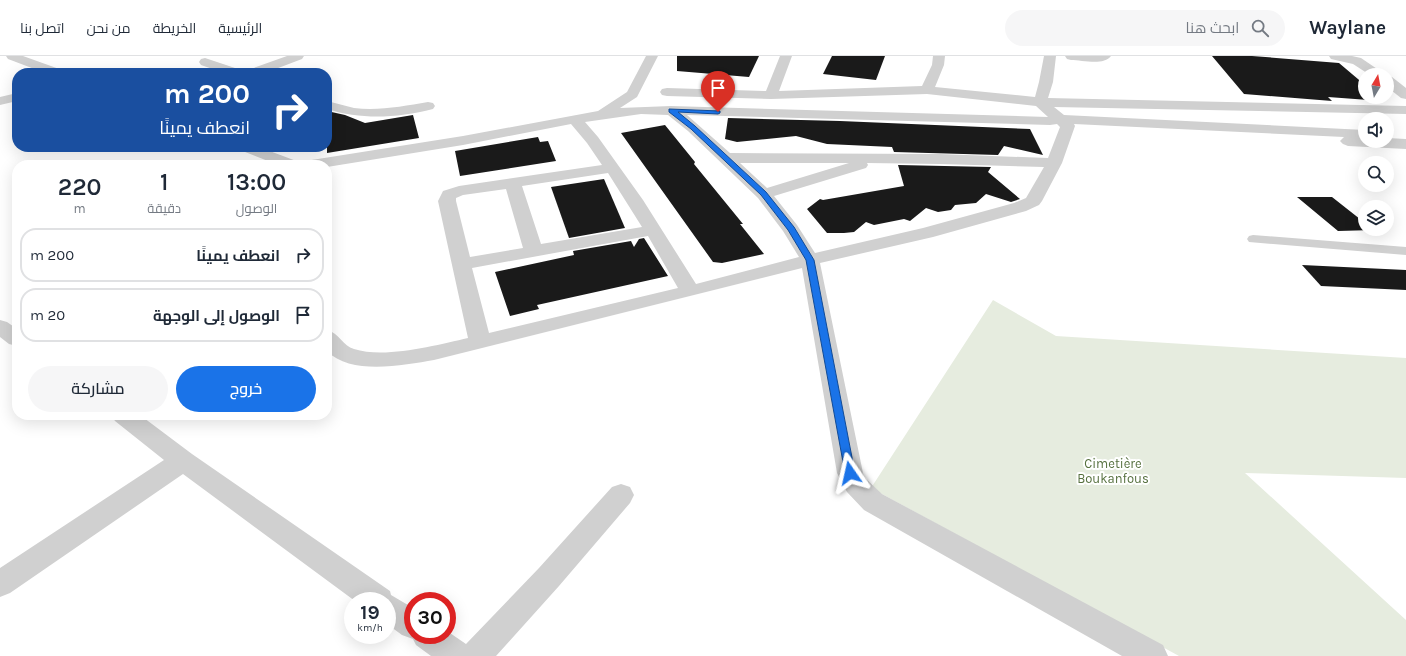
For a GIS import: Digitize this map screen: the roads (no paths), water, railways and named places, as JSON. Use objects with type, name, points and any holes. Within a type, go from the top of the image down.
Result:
[{"type":"street","points":[[12,56],[44,68]]},
{"type":"street","points":[[266,68],[298,56]]},
{"type":"street","points":[[599,114],[632,94],[652,56]]},
{"type":"street","points":[[771,96],[786,56]]},
{"type":"street","points":[[927,90],[938,66],[939,56]]},
{"type":"street","points":[[1040,102],[1046,82],[1048,58],[1050,56]]},
{"type":"street","points":[[1070,56],[1101,58],[1105,56]]},
{"type":"street","points":[[1335,56],[1357,62],[1367,68]]},
{"type":"street","points":[[205,62],[222,68]]},
{"type":"street","points":[[667,92],[771,96],[927,90],[1040,102],[1406,110]]},
{"type":"street","points":[[0,101],[12,99]]},
{"type":"street","points":[[1040,102],[1059,122],[1406,144]]},
{"type":"street","points":[[332,107],[352,113],[378,114],[428,106]]},
{"type":"street","points":[[671,110],[693,128],[764,194],[791,229],[810,260],[850,473],[856,485],[873,502],[1152,656]]},
{"type":"street","points":[[332,161],[446,144],[620,111],[671,110],[1059,122],[1358,134]]},
{"type":"street","points":[[333,121],[352,113]]},
{"type":"street","points":[[575,120],[593,140],[634,200],[690,291]]},
{"type":"street","points":[[332,343],[344,354],[362,358],[393,358],[434,353],[690,291],[810,260],[927,233],[1020,207],[1033,200],[1054,163],[1059,122]]},
{"type":"street","points":[[1394,135],[1406,136]]},
{"type":"street","points":[[256,152],[278,160]]},
{"type":"street","points":[[261,154],[265,152]]},
{"type":"street","points":[[726,158],[881,158],[1054,163]]},
{"type":"street","points":[[764,194],[881,158]]},
{"type":"street","points":[[480,342],[447,201],[449,195],[459,191],[611,168]]},
{"type":"street","points":[[512,183],[533,250]]},
{"type":"street","points":[[462,264],[533,250],[653,230]]},
{"type":"street","points":[[0,327],[12,335]]},
{"type":"street","points":[[130,420],[183,461],[366,592]]},
{"type":"street","points":[[0,584],[183,461]]},
{"type":"street","points":[[475,656],[549,577],[621,494]]},
{"type":"street","points":[[439,644],[456,656]]},
{"type":"lane","points":[[1253,239],[1406,250]]},
{"type":"park label","name":"Cimetière Boukanfous","points":[[1113,470]]}]
